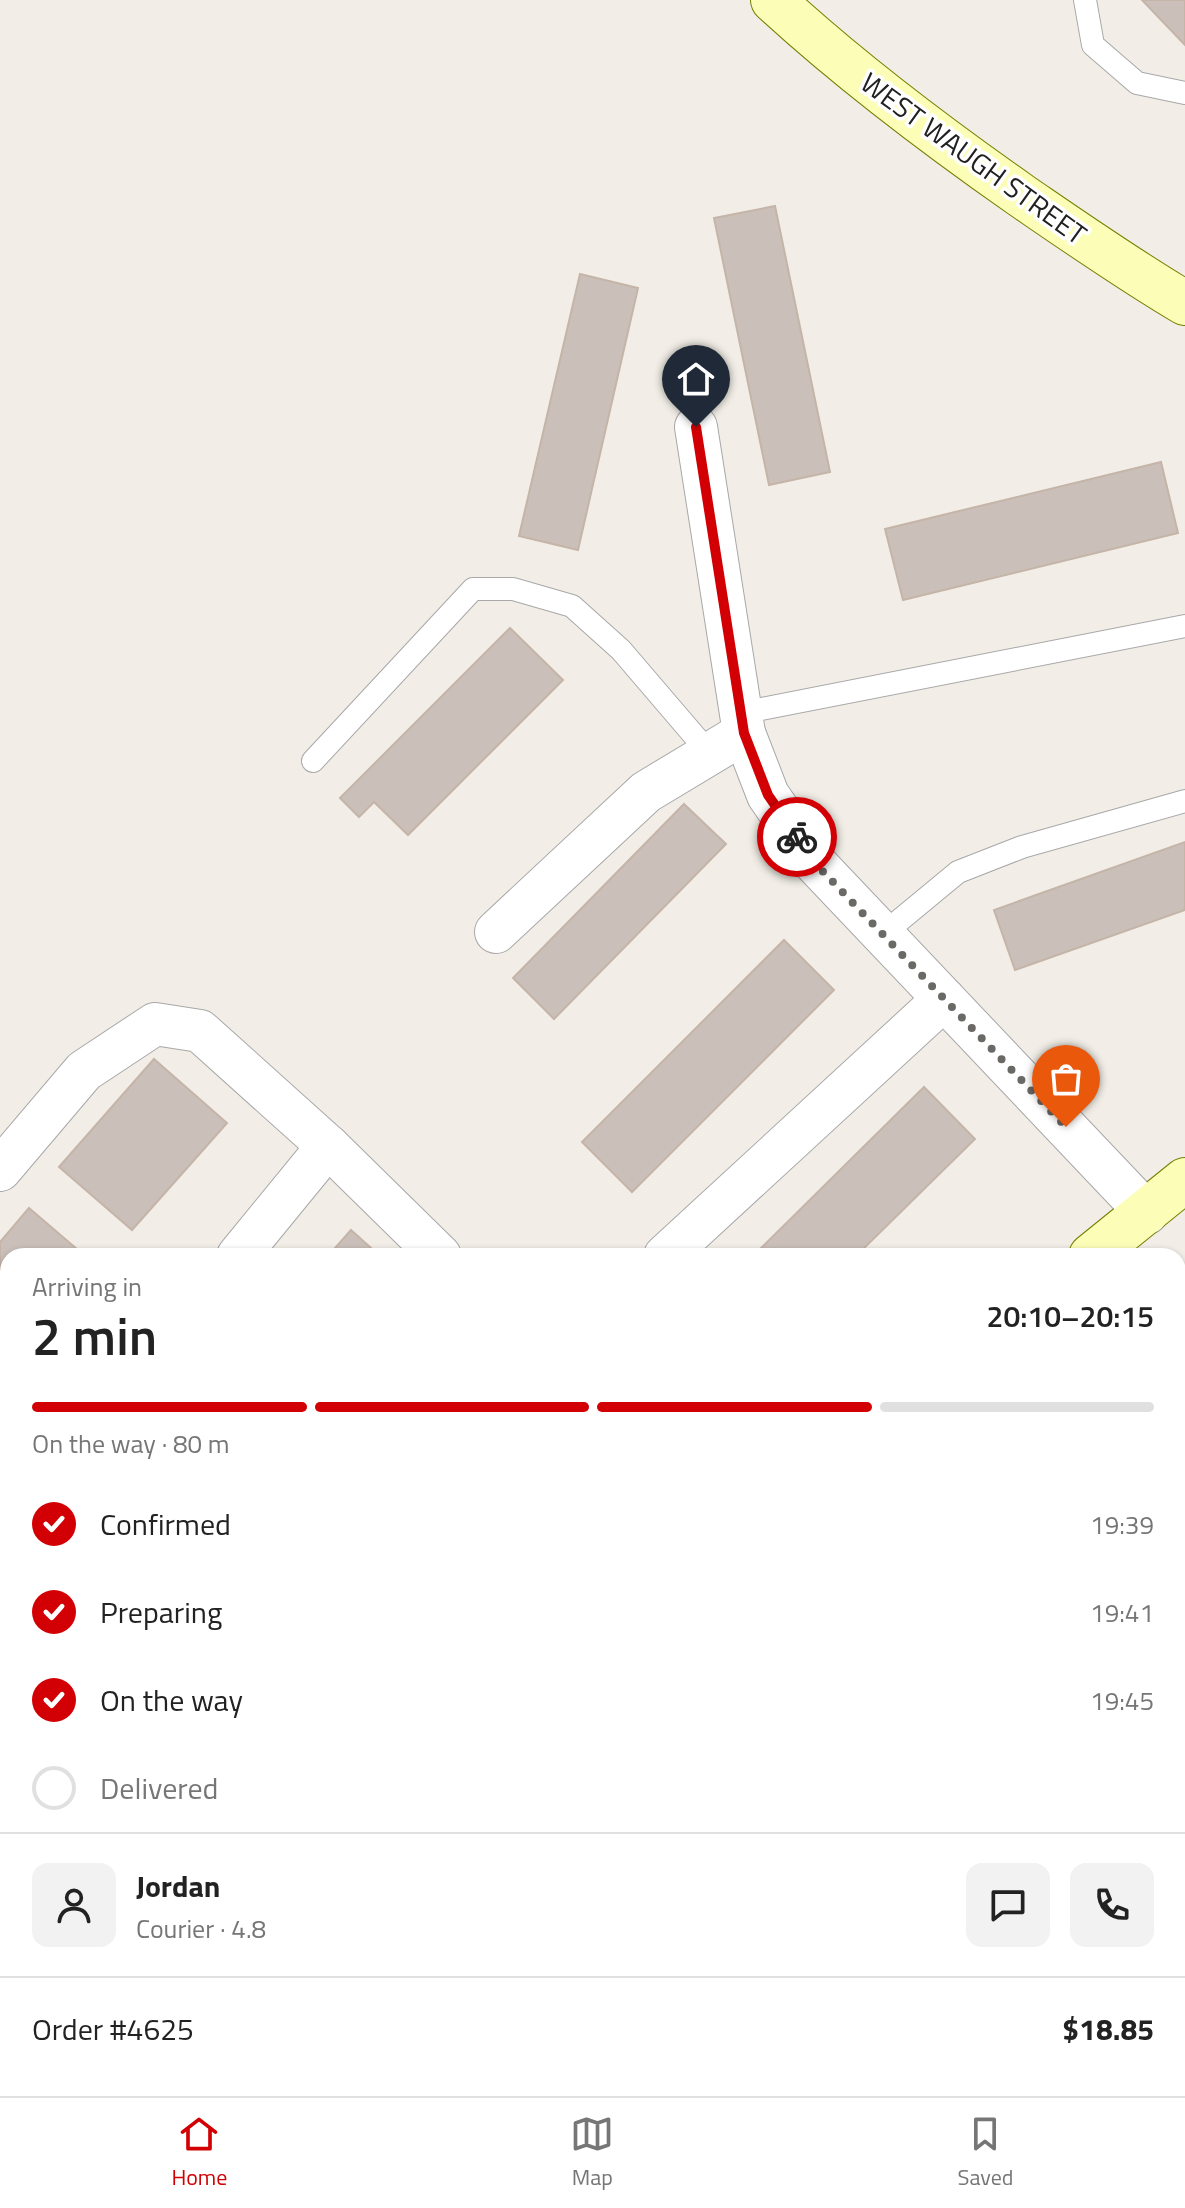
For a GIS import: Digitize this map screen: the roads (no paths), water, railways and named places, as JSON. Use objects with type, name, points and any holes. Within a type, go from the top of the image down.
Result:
[{"type":"street","name":"WEST WAUGH STREET","points":[[773,0],[813,37],[923,126],[1135,274],[1185,303]]},
{"type":"street","points":[[696,427],[732,733],[768,795],[814,862],[1147,1213]]},
{"type":"street","points":[[496,932],[646,792],[732,733]]},
{"type":"street","points":[[674,1248],[944,999]]},
{"type":"street","points":[[0,1170],[84,1071],[155,1024],[200,1031],[328,1146],[432,1248]]},
{"type":"street","points":[[245,1248],[328,1146]]},
{"type":"street","points":[[1101,1248],[1185,1180]]},
{"type":"lane","points":[[1085,0],[1093,45],[1137,83],[1185,93]]},
{"type":"lane","points":[[313,761],[473,589],[513,589],[572,606],[621,650],[732,733],[1185,626]]},
{"type":"lane","points":[[883,934],[958,872],[1022,847],[1185,801]]}]
